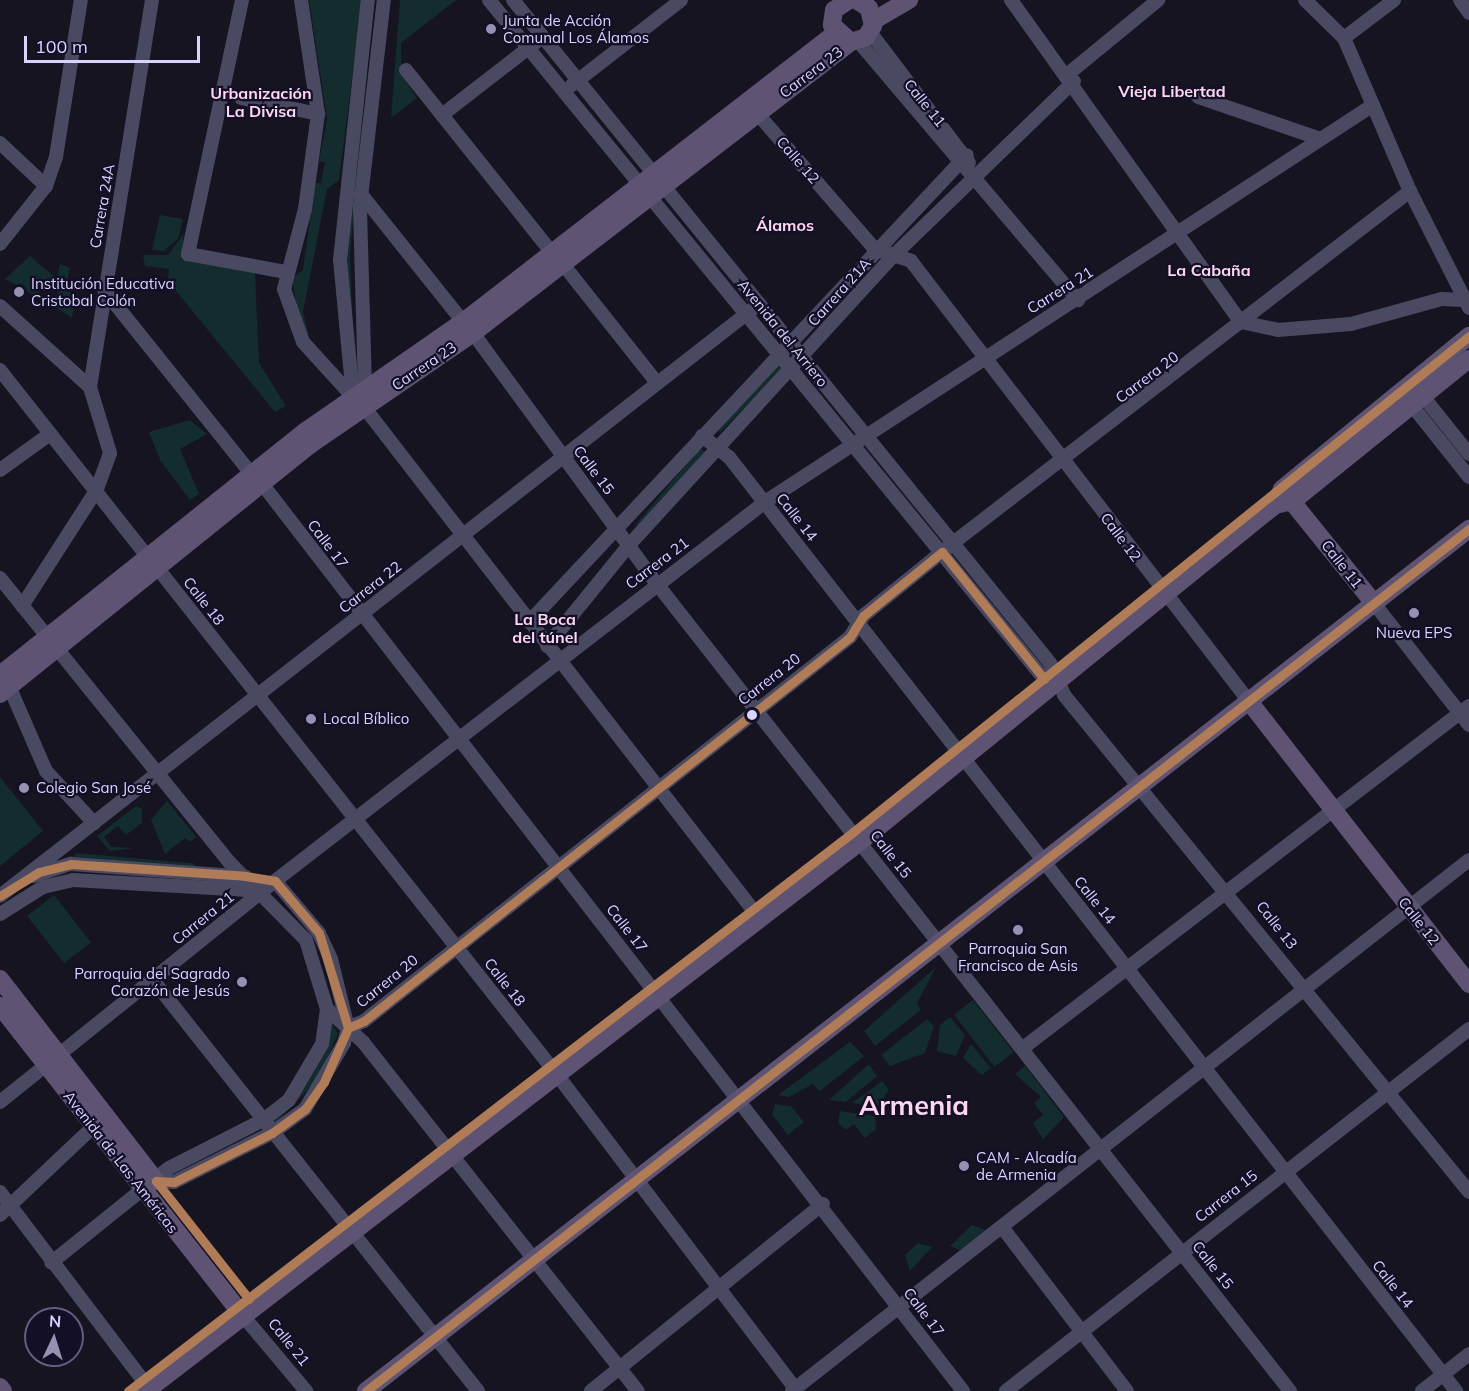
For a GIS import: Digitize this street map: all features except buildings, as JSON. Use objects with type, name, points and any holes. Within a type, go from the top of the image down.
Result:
[{"type":"main road","name":"Carrera 23","points":[[3,685],[360,397],[468,327],[652,185],[857,34],[909,0]]},
{"type":"main road","points":[[852,2],[857,34]]},
{"type":"main road","points":[[852,2],[857,34]]},
{"type":"main road","name":"Carrera 23","points":[[652,185],[757,113],[857,34]]},
{"type":"main road","points":[[149,1390],[558,1076],[964,759],[1412,394],[1469,336]]},
{"type":"main road","points":[[1412,394],[1469,359]]},
{"type":"main road","name":"Calle 11","points":[[1283,498],[1372,602]]},
{"type":"main road","points":[[366,1391],[743,1101],[939,942],[1142,785],[1372,602],[1469,529]]},
{"type":"main road","name":"Calle 12","points":[[1248,700],[1469,984]]},
{"type":"main road","name":"Avenida de Las Américas","points":[[0,979],[94,1126],[149,1186]]},
{"type":"main road","name":"Avenida de Las Américas","points":[[0,1006],[52,1060],[149,1186],[244,1317]]},
{"type":"main road","points":[[0,1387],[3,1391]]},
{"type":"street","points":[[0,244],[46,186],[64,127],[81,0]]},
{"type":"street","name":"Carrera 24A","points":[[22,606],[97,489],[111,441],[90,387],[152,0]]},
{"type":"street","points":[[242,0],[188,254],[286,272]]},
{"type":"street","points":[[301,0],[318,114],[304,209],[286,272],[287,307],[295,327],[360,397],[546,646],[760,919]]},
{"type":"street","points":[[360,397],[340,260],[368,0]]},
{"type":"street","points":[[360,397],[358,257],[361,194],[384,0]]},
{"type":"street","name":"Avenida del Arriero","points":[[489,0],[504,5],[530,46],[565,90],[759,304],[1050,663],[1054,684]]},
{"type":"street","name":"Avenida del Arriero","points":[[513,0],[579,80],[746,314],[1054,684]]},
{"type":"street","points":[[565,90],[681,0]]},
{"type":"street","points":[[1011,0],[1071,78],[1241,322],[1278,330],[1351,324],[1442,299],[1466,304]]},
{"type":"street","points":[[1305,0],[1344,38],[1410,191],[1466,304]]},
{"type":"street","points":[[1344,38],[1394,0]]},
{"type":"street","points":[[1460,0],[1469,13]]},
{"type":"street","name":"Carrera 21A","points":[[546,646],[630,544],[803,358],[892,257],[1071,78],[1154,1]]},
{"type":"street","name":"Calle 11","points":[[857,34],[963,158],[972,177],[1078,300]]},
{"type":"street","points":[[441,115],[542,37]]},
{"type":"street","points":[[406,70],[657,383]]},
{"type":"street","points":[[1198,97],[1318,138]]},
{"type":"street","points":[[242,98],[318,114]]},
{"type":"street","name":"Carrera 21","points":[[0,1102],[261,891],[457,742],[557,660],[765,502],[854,444],[867,438],[985,355],[1078,300],[1318,138],[1373,105]]},
{"type":"street","name":"Calle 12","points":[[757,113],[875,249],[892,257],[911,261],[1248,700]]},
{"type":"street","points":[[0,143],[46,186]]},
{"type":"street","name":"Carrera 21A","points":[[529,622],[875,249],[963,158]]},
{"type":"street","name":"Carrera 20","points":[[348,1028],[364,1021],[456,946],[658,789],[860,625],[953,543],[1063,461],[1410,191]]},
{"type":"street","name":"Calle 15","points":[[361,194],[468,327],[630,544],[657,584],[1087,1131],[1097,1154],[1181,1252],[1290,1391]]},
{"type":"street","name":"Calle 17","points":[[104,290],[257,480],[457,742],[743,1101],[963,1391]]},
{"type":"street","name":"Carrera 22","points":[[0,896],[759,304]]},
{"type":"street","points":[[0,306],[90,387]]},
{"type":"street","name":"Calle 18","points":[[0,370],[97,489],[154,565],[558,1076],[794,1390]]},
{"type":"street","points":[[1412,394],[1469,454]]},
{"type":"street","points":[[1412,394],[1469,477]]},
{"type":"street","points":[[0,470],[50,434]]},
{"type":"street","name":"Calle 14","points":[[702,436],[718,447],[765,502],[1287,1170],[1456,1391]]},
{"type":"street","points":[[0,578],[156,774],[244,876],[306,940],[327,1009],[326,1034],[307,1074],[289,1100],[263,1120],[169,1168],[51,1263]]},
{"type":"street","name":"Calle 11","points":[[1372,602],[1464,709],[1469,724]]},
{"type":"street","name":"Calle 13","points":[[1054,684],[1142,785],[1228,890],[1469,1192]]},
{"type":"street","points":[[3,685],[46,771],[94,823]]},
{"type":"street","points":[[1023,1048],[1464,709]]},
{"type":"street","points":[[45,860],[71,864],[244,876],[274,881],[319,933],[348,1028],[318,1091],[305,1109],[272,1133],[174,1182],[149,1186]]},
{"type":"street","points":[[794,1390],[1206,1069],[1469,860]]},
{"type":"street","points":[[0,896],[39,872],[71,864]]},
{"type":"street","points":[[0,914],[43,887],[73,880],[261,891]]},
{"type":"street","points":[[153,980],[478,1391]]},
{"type":"street","points":[[327,1009],[348,1028],[638,1391]]},
{"type":"street","name":"Carrera 15","points":[[1006,1391],[1469,1029]]},
{"type":"street","points":[[6,1212],[94,1126]]},
{"type":"street","points":[[0,1192],[6,1212],[51,1263],[149,1390]]},
{"type":"street","points":[[591,1391],[823,1204]]},
{"type":"street","points":[[1002,1227],[1128,1391]]},
{"type":"street","points":[[877,1277],[917,1293]]},
{"type":"street","name":"Calle 21","points":[[244,1317],[306,1391]]},
{"type":"street","points":[[1422,1391],[1469,1354]]},
{"type":"green space","points":[[309,0],[362,0],[339,180],[327,189],[303,312],[309,335],[300,325],[292,278],[303,270],[315,183],[321,183],[325,162],[319,161],[327,119]]},
{"type":"green space","points":[[400,0],[456,0],[401,43],[401,74],[417,98],[391,118]]},
{"type":"green space","points":[[373,4],[350,254],[354,364],[347,254]]},
{"type":"green space","points":[[160,215],[183,219],[178,239],[164,251],[152,250]]},
{"type":"green space","points":[[184,233],[181,258],[255,272],[259,363],[286,406],[275,412],[168,281],[169,269],[145,266],[143,255],[168,255]]},
{"type":"green space","points":[[30,256],[57,279],[60,264],[70,268],[65,291],[76,293],[72,318],[53,305],[60,286],[44,279],[37,297],[5,279]]},
{"type":"green space","points":[[778,363],[784,369],[720,432],[714,427]]},
{"type":"green space","points":[[190,420],[207,434],[180,449],[199,494],[190,500],[160,460],[149,432]]},
{"type":"green space","points":[[700,448],[706,453],[642,530],[636,525]]},
{"type":"green space","points":[[0,777],[43,831],[0,866]]},
{"type":"green space","points":[[167,801],[196,837],[190,842],[185,838],[165,854],[151,820]]},
{"type":"green space","points":[[136,806],[142,809],[142,823],[126,835],[118,826],[104,837],[112,847],[135,848],[110,851],[97,836]]},
{"type":"green space","points":[[75,853],[195,863],[193,875],[74,865]]},
{"type":"green space","points":[[54,895],[91,942],[64,963],[27,916]]},
{"type":"green space","points":[[936,967],[917,1003],[921,1010],[875,1046],[864,1031]]},
{"type":"green space","points":[[973,1000],[1014,1052],[995,1067],[954,1015]]},
{"type":"green space","points":[[950,1017],[965,1035],[956,1056],[937,1051],[940,1025]]},
{"type":"green space","points":[[927,1019],[934,1026],[925,1053],[890,1066],[881,1055]]},
{"type":"green space","points":[[331,1022],[338,1034],[317,1080],[273,1126],[269,1121],[312,1075]]},
{"type":"green space","points":[[850,1042],[864,1056],[820,1091],[813,1084],[789,1097],[778,1095]]},
{"type":"green space","points":[[971,1044],[991,1068],[982,1075],[963,1058]]},
{"type":"green space","points":[[869,1064],[877,1076],[846,1102],[829,1100]]},
{"type":"green space","points":[[1025,1066],[1064,1117],[1043,1139],[1033,1123],[1043,1115],[1034,1103],[1041,1097],[1015,1074]]},
{"type":"green space","points":[[882,1081],[889,1090],[877,1107],[852,1103]]},
{"type":"green space","points":[[775,1104],[791,1106],[804,1122],[788,1135],[772,1115]]},
{"type":"green space","points":[[840,1111],[875,1116],[876,1129],[865,1138],[854,1124],[846,1130],[838,1123]]},
{"type":"green space","points":[[972,1225],[986,1230],[960,1250],[950,1246]]},
{"type":"green space","points":[[918,1243],[932,1247],[910,1271],[905,1255]]},
{"type":"transit line","points":[[128,1391],[853,832],[1469,336]]},
{"type":"transit line","points":[[366,1391],[1469,529]]},
{"type":"transit line","points":[[348,1028],[364,1021],[850,637],[863,616],[942,552],[1044,679]]},
{"type":"transit line","points":[[0,896],[39,872],[71,864],[245,876],[275,881],[319,933],[348,1028],[324,1082],[305,1109],[272,1133],[174,1182],[156,1181]]},
{"type":"transit line","points":[[156,1181],[249,1299]]},
{"type":"place","name":"Junta de Acción Comunal Los Álamos","points":[[491,29]]},
{"type":"place","name":"Institución Educativa Cristobal Colón","points":[[19,292]]},
{"type":"place","name":"Nueva EPS","points":[[1414,613]]},
{"type":"place","name":"Local Bíblico","points":[[311,719]]},
{"type":"place","name":"Colegio San José","points":[[24,788]]},
{"type":"place","name":"Parroquia San Francisco de Asis","points":[[1018,930]]},
{"type":"place","name":"Parroquia del Sagrado Corazón de Jesús","points":[[242,982]]},
{"type":"place","name":"CAM - Alcadía de Armenia","points":[[964,1166]]},
{"type":"district","name":"Vieja Libertad","points":[[1172,91]]},
{"type":"district","name":"Urbanización La Divisa","points":[[261,102]]},
{"type":"district","name":"Álamos","points":[[785,225]]},
{"type":"district","name":"La Cabaña","points":[[1209,270]]},
{"type":"district","name":"La Boca del túnel","points":[[545,628]]},
{"type":"district","name":"Armenia","points":[[914,1106]]}]
